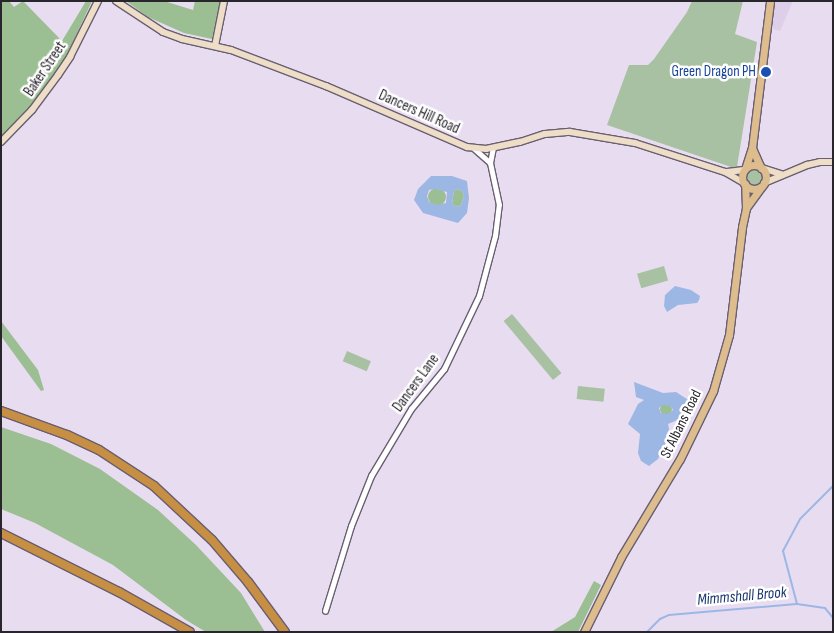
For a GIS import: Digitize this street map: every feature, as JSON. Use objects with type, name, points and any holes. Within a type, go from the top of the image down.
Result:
[{"type":"highway","points":[[1,411],[67,434],[120,463],[154,486],[212,540],[270,610],[292,632]]},
{"type":"highway","points":[[1,533],[119,592],[190,632]]},
{"type":"highway","points":[[270,610],[285,632]]},
{"type":"main road","points":[[752,148],[766,177],[763,184],[753,189],[744,184],[742,177],[752,148],[759,73],[770,1]]},
{"type":"main road","points":[[744,169],[755,165],[762,168]]},
{"type":"main road","name":"St Albans Road","points":[[584,632],[621,557],[680,459],[713,391],[729,335],[746,208],[744,184]]},
{"type":"main road","name":"St Albans Road","points":[[746,208],[763,184]]},
{"type":"street","name":"Baker Street","points":[[1,142],[32,110],[58,75],[70,57],[98,1]]},
{"type":"street","name":"Dancers Hill Road","points":[[116,1],[163,32],[182,39],[216,46],[326,86],[474,148],[493,148],[545,134],[570,132],[635,143],[725,172],[744,184]]},
{"type":"street","points":[[216,46],[224,1]]},
{"type":"street","points":[[474,148],[490,163]]},
{"type":"street","name":"Dancers Lane","points":[[325,611],[351,526],[371,476],[411,409],[444,369],[479,296],[495,236],[499,205],[490,163],[493,148]]},
{"type":"street","points":[[763,184],[781,174],[815,163],[833,162]]},
{"type":"street","points":[[762,168],[781,174]]},
{"type":"street","name":"Dancers Hill Road","points":[[725,172],[744,169]]},
{"type":"shaded area","points":[[774,1],[793,1],[780,31],[770,28]]},
{"type":"green space","points":[[1,1],[9,1],[14,7],[23,1],[62,41],[86,1],[92,1],[67,55],[43,92],[1,137]]},
{"type":"green space","points":[[126,1],[164,1],[193,10],[195,1],[220,1],[212,39],[184,33],[148,17]]},
{"type":"green space","points":[[692,1],[743,1],[735,34],[757,42],[737,167],[734,168],[607,125],[629,65],[648,65],[654,59],[687,12]]},
{"type":"green space","points":[[753,168],[759,171],[762,177],[759,183],[753,186],[747,183],[744,177],[747,171]]},
{"type":"green space","points":[[437,188],[445,193],[446,197],[441,205],[437,206],[429,201],[428,197],[433,189]]},
{"type":"green space","points":[[457,189],[462,191],[464,196],[461,205],[457,207],[452,204],[454,191]]},
{"type":"green space","points":[[664,266],[668,280],[641,288],[637,274]]},
{"type":"green space","points":[[512,314],[561,373],[553,380],[504,321]]},
{"type":"green space","points":[[1,321],[38,370],[44,390],[41,391],[1,336]]},
{"type":"green space","points":[[347,351],[371,361],[367,371],[343,361]]},
{"type":"green space","points":[[578,386],[605,389],[603,402],[577,399]]},
{"type":"green space","points":[[666,403],[672,409],[666,415],[660,409]]},
{"type":"green space","points":[[1,427],[51,444],[100,469],[158,510],[196,545],[241,593],[265,632],[206,632],[186,620],[113,565],[35,523],[1,509]]},
{"type":"green space","points":[[594,581],[601,585],[578,632],[551,632],[575,617]]},
{"type":"water","points":[[431,176],[452,176],[467,181],[469,198],[467,213],[458,223],[423,213],[414,200],[418,189]],"holes":[[[435,189],[447,192],[446,203],[438,205],[429,202],[427,196],[429,190]],[[457,189],[462,191],[464,196],[461,205],[457,207],[452,204],[454,191]]]},
{"type":"water","points":[[675,286],[691,290],[700,296],[697,303],[678,305],[667,312],[664,306],[665,295]]},
{"type":"water","points":[[634,382],[663,393],[676,392],[690,401],[680,419],[668,424],[670,434],[658,459],[649,466],[641,461],[638,453],[640,434],[628,424],[638,404],[644,400],[636,397]],"holes":[[[662,405],[671,406],[673,410],[668,414],[661,413],[659,408]]]},
{"type":"waterway","name":"Mimmshall Brook","points":[[647,632],[660,619],[669,615],[797,604],[783,551],[800,519],[833,486]]},
{"type":"waterway","points":[[797,604],[825,608],[833,618]]},
{"type":"place","name":"Green Dragon PH","points":[[766,72]]}]
